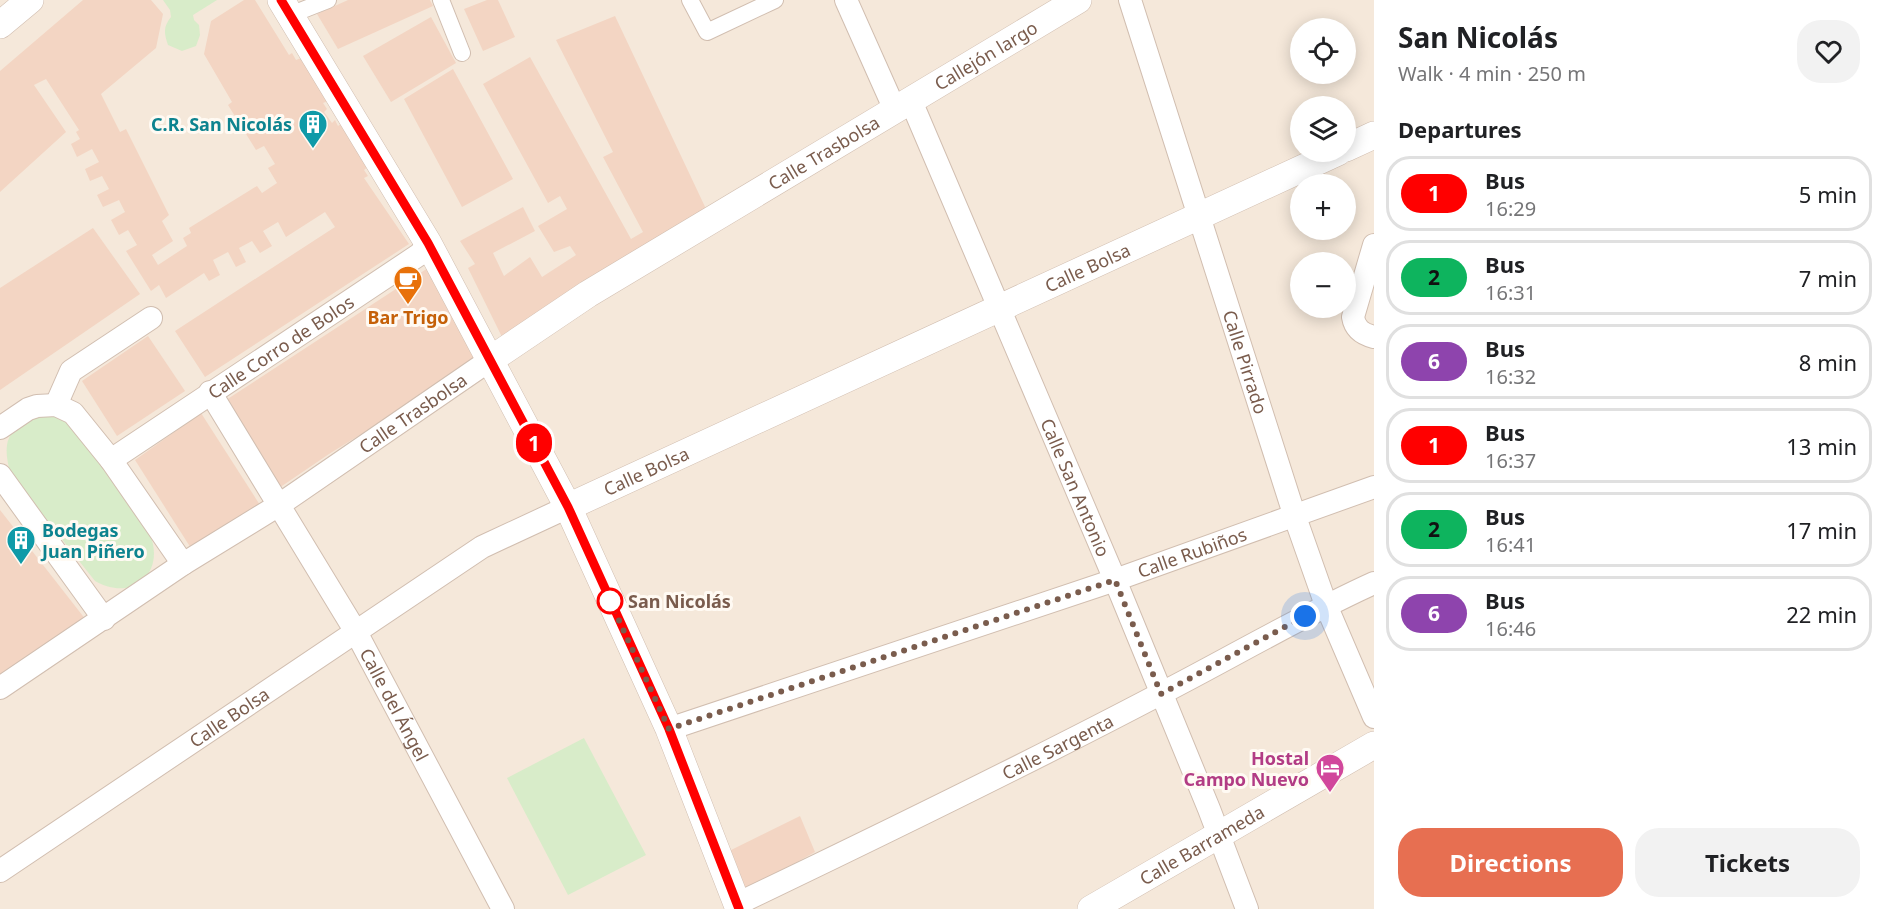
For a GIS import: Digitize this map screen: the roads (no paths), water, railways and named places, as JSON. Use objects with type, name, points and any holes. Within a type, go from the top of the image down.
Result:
[{"type":"street","points":[[0,25],[30,0]]},
{"type":"street","points":[[328,0],[285,8],[428,243],[568,507],[669,729],[738,907]]},
{"type":"street","points":[[441,0],[462,53]]},
{"type":"street","points":[[690,0],[707,32],[775,0]]},
{"type":"street","name":"Calle San Antonio","points":[[846,0],[903,106],[999,310],[1115,580],[1209,809],[1247,909]]},
{"type":"street","name":"Callejón largo","points":[[903,106],[1078,0]]},
{"type":"street","name":"Calle Pirrado","points":[[1130,0],[1295,517],[1326,605],[1374,717]]},
{"type":"street","name":"Calle Trasbolsa","points":[[0,688],[183,564],[279,505],[588,294],[903,106]]},
{"type":"street","points":[[1356,143],[1374,135]]},
{"type":"street","name":"Calle Bolsa","points":[[0,871],[482,547],[1316,162]]},
{"type":"street","name":"Calle Corro de Bolos","points":[[279,505],[210,392],[420,254],[428,243]]},
{"type":"street","points":[[1374,245],[1353,318],[1355,326],[1363,333],[1374,337]]},
{"type":"street","points":[[56,405],[71,371],[151,318]]},
{"type":"street","points":[[111,460],[210,392]]},
{"type":"street","points":[[0,428],[28,409],[46,404],[56,405],[73,413],[111,460],[183,564]]},
{"type":"street","points":[[0,475],[104,619]]},
{"type":"street","name":"Calle Rubiños","points":[[669,729],[1115,580],[1374,488]]},
{"type":"street","name":"Calle del Ángel","points":[[279,505],[356,632],[503,909]]},
{"type":"street","name":"Calle Sargenta","points":[[738,907],[1161,694],[1326,605],[1374,583]]},
{"type":"street","name":"Calle Barrameda","points":[[1091,909],[1374,745]]},
{"type":"place","name":"C.R. San Nicolás","points":[[313,150]]},
{"type":"place","name":"Bar Trigo","points":[[408,306]]},
{"type":"place","name":"Bodegas Juan Piñero","points":[[21,566]]},
{"type":"place","name":"San Nicolás","points":[[610,601]]},
{"type":"place","name":"Hostal Campo Nuevo","points":[[1330,794]]}]
